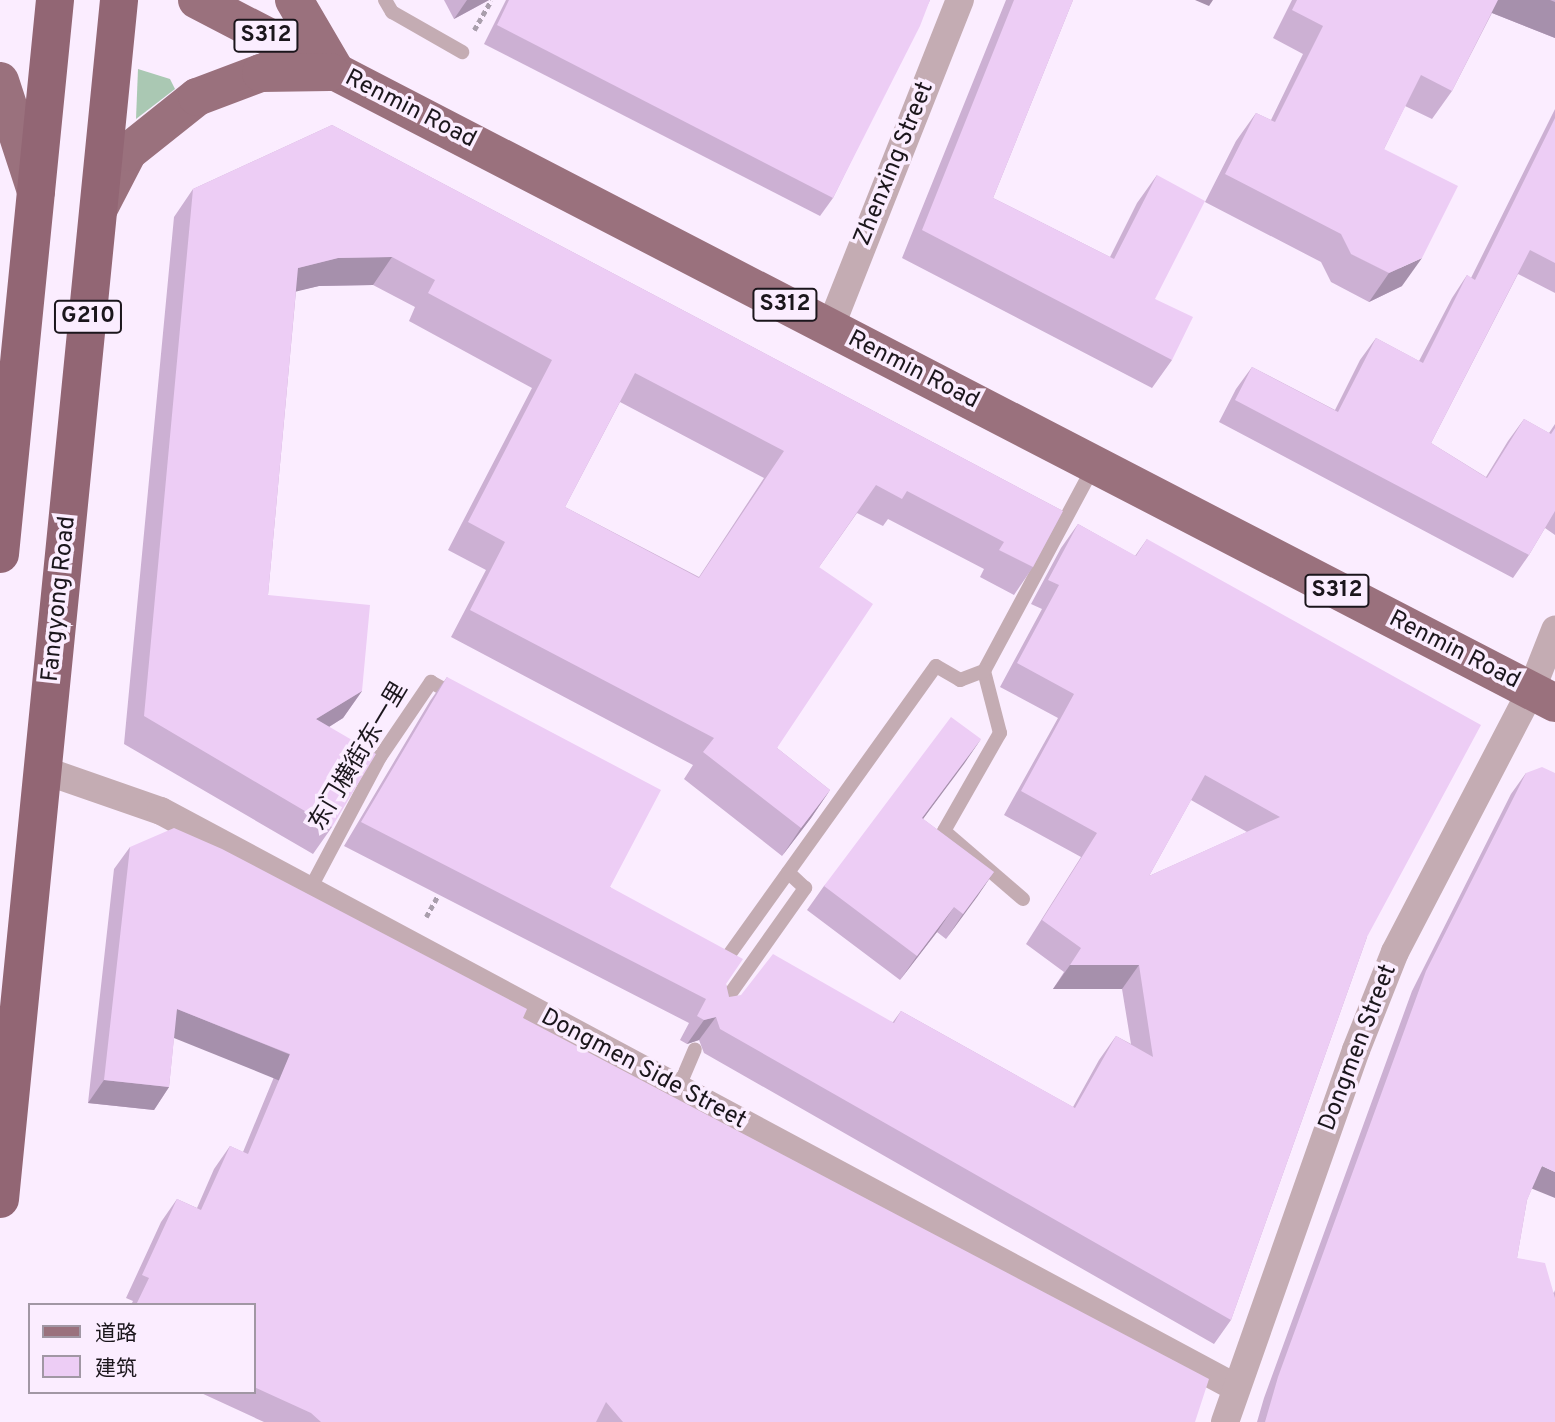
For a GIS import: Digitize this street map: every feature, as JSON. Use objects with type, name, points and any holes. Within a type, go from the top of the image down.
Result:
[{"type":"highway","name":"G210","points":[[0,554],[3,491],[55,0]]},
{"type":"highway","name":"Fangyong Road","points":[[0,1199],[119,0]]},
{"type":"main road","name":"Renmin Road","points":[[197,0],[1543,697]]},
{"type":"main road","points":[[99,208],[128,152],[197,97],[261,73],[336,72],[294,0]]},
{"type":"main road","points":[[0,81],[36,191]]},
{"type":"street","name":"Zhenxing Street","points":[[830,328],[960,0]]},
{"type":"street","name":"Dongmen Street","points":[[1225,1422],[1235,1387],[1395,952],[1543,697],[1555,630]]},
{"type":"street","name":"Dongmen Side Street","points":[[43,770],[161,811],[1235,1387]]},
{"type":"lane","points":[[385,0],[391,12],[462,52]]},
{"type":"lane","points":[[710,960],[721,966],[936,666],[960,680],[984,671],[1094,464]]},
{"type":"lane","points":[[984,671],[1000,733],[944,831],[1023,899]]},
{"type":"lane","name":"东门横街东一里","points":[[309,891],[380,757],[431,682],[467,702]]},
{"type":"lane","points":[[717,1013],[805,888],[788,872]]},
{"type":"lane","points":[[678,1089],[695,1049]]},
{"type":"green space","points":[[138,69],[170,79],[175,89],[136,119]]},
{"type":"building","points":[[509,0],[930,0],[920,26],[833,198],[497,25]]},
{"type":"building","points":[[1014,0],[1073,0],[993,198],[1114,259],[1157,175],[1205,201],[1155,299],[1193,317],[1172,360],[922,230]]},
{"type":"building","points":[[1297,0],[1498,0],[1452,91],[1421,75],[1384,149],[1458,186],[1422,258],[1389,273],[1351,254],[1341,234],[1225,174],[1256,113],[1275,122],[1323,26],[1292,10]]},
{"type":"building","points":[[1555,118],[1555,263],[1530,250],[1431,443],[1487,478],[1524,419],[1551,434],[1555,428],[1555,511],[1529,555],[1235,400],[1252,367],[1338,412],[1376,338],[1423,363],[1467,275],[1475,280]]},
{"type":"building","points":[[332,125],[1063,511],[1033,567],[999,550],[1004,542],[907,491],[902,499],[876,485],[819,567],[873,604],[777,748],[830,790],[801,828],[703,752],[714,738],[470,610],[505,542],[468,522],[552,360],[428,293],[435,280],[392,257],[338,258],[298,268],[268,595],[370,605],[362,691],[316,719],[376,754],[332,827],[144,716],[193,189]],"holes":[[[635,373],[784,451],[699,578],[565,507]]]},
{"type":"building","points":[[1078,524],[1136,556],[1147,539],[1481,725],[1367,937],[1231,1320],[720,1029],[716,1017],[704,1020],[697,1016],[706,999],[361,822],[447,677],[661,790],[610,887],[743,959],[726,984],[729,997],[741,995],[773,954],[894,1023],[901,1011],[1075,1108],[1116,1036],[1153,1057],[1139,965],[1070,965],[1081,948],[1042,920],[1097,833],[1021,791],[1074,694],[1017,663],[1059,585],[1048,580]],"holes":[[[1205,775],[1280,817],[1149,876]]]},
{"type":"building","points":[[951,717],[981,739],[922,818],[994,872],[963,914],[954,907],[917,956],[824,886]]},
{"type":"building","points":[[1542,767],[1555,773],[1555,1172],[1542,1166],[1527,1200],[1517,1258],[1545,1263],[1555,1298],[1555,1422],[1265,1422],[1278,1377],[1426,971],[1526,773]]},
{"type":"building","points":[[174,828],[222,849],[527,1009],[523,1018],[1209,1379],[1195,1422],[623,1422],[606,1402],[596,1422],[321,1422],[311,1413],[256,1388],[256,1303],[137,1303],[149,1278],[142,1275],[177,1199],[201,1210],[230,1146],[248,1154],[290,1054],[177,1009],[169,1087],[104,1080],[130,847]]}]
